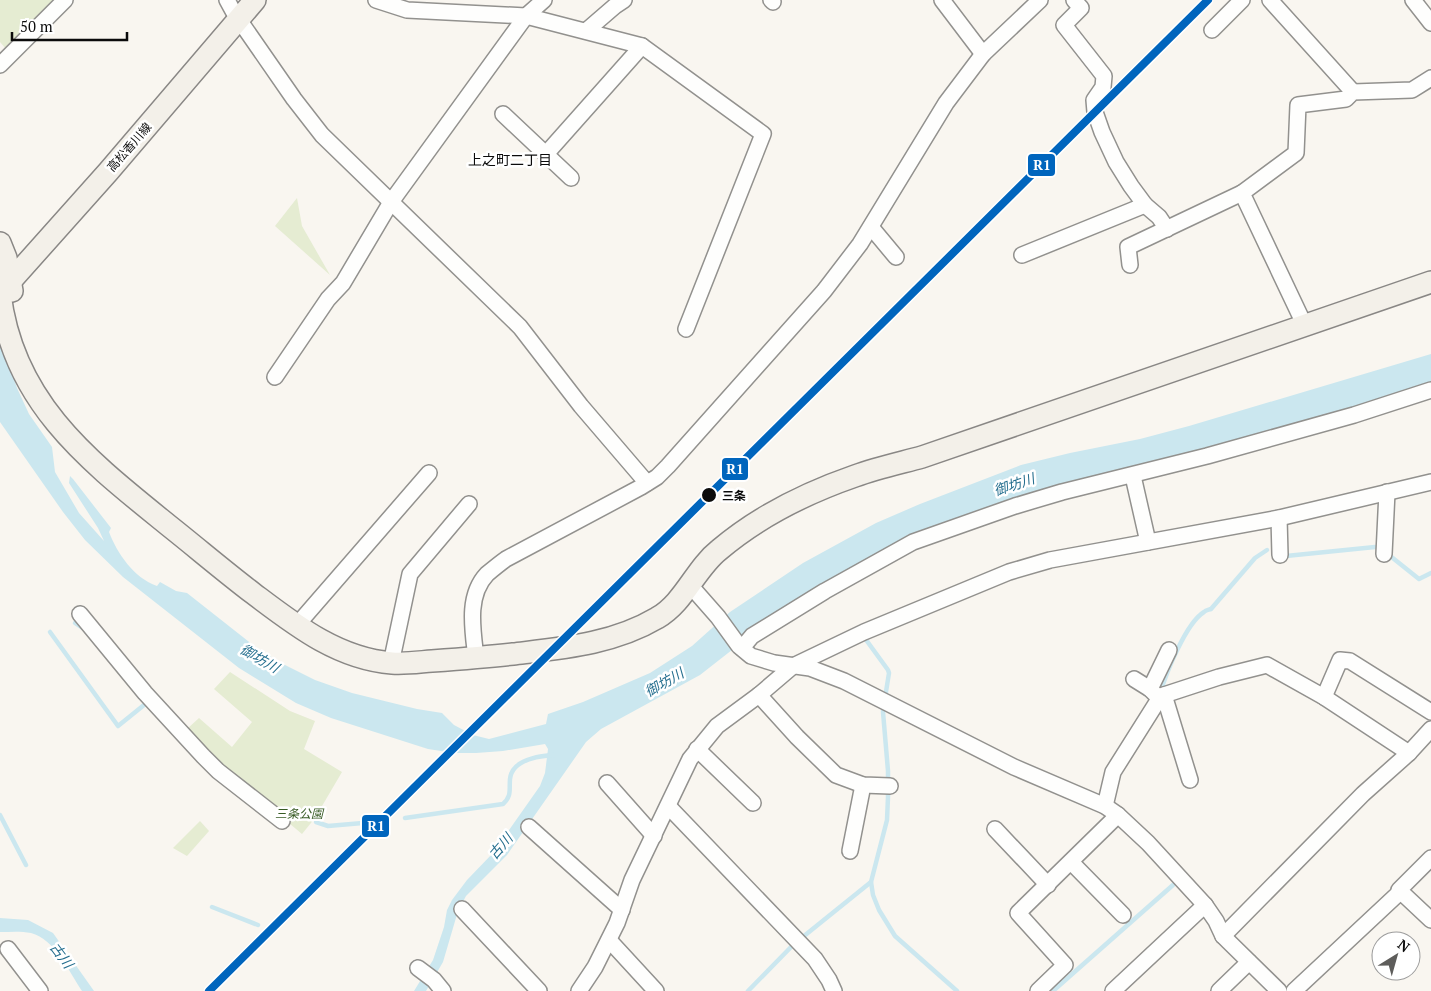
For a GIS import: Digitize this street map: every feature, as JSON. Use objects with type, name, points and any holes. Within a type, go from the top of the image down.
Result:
[{"type":"street","points":[[0,65],[65,0]]},
{"type":"street","points":[[227,0],[294,99],[322,135],[520,327],[586,414],[647,483]]},
{"type":"street","name":"高松香川線","points":[[4,289],[255,0]]},
{"type":"street","points":[[376,0],[407,10],[526,16],[642,46],[763,134],[686,329]]},
{"type":"street","points":[[275,377],[328,299],[343,283],[391,202],[526,16],[544,0]]},
{"type":"street","points":[[586,31],[624,0]]},
{"type":"street","points":[[942,0],[983,54]]},
{"type":"street","points":[[476,658],[474,602],[476,592],[486,575],[506,560],[647,483],[657,477],[668,466],[824,291],[860,244],[946,103],[983,54],[1040,0]]},
{"type":"street","points":[[1074,0],[1081,8],[1064,26],[1104,76],[1103,87],[1094,100],[1095,112],[1102,132],[1116,162],[1131,186],[1145,204],[1160,217],[1167,229]]},
{"type":"street","points":[[1212,30],[1242,0]]},
{"type":"street","points":[[1270,0],[1353,92]]},
{"type":"street","points":[[1413,0],[1431,23]]},
{"type":"street","points":[[546,154],[642,46]]},
{"type":"street","points":[[1130,265],[1128,247],[1242,193],[1296,154],[1298,106],[1346,99],[1353,92],[1412,90],[1431,78]]},
{"type":"street","points":[[502,114],[570,178]]},
{"type":"street","points":[[1242,193],[1305,326]]},
{"type":"street","points":[[1022,256],[1145,204]]},
{"type":"street","points":[[871,226],[896,257]]},
{"type":"street","points":[[0,243],[4,289],[14,305],[11,344],[30,385],[46,412],[84,455],[195,547],[319,640],[344,652],[392,663],[476,658],[597,643],[628,633],[660,617],[681,596],[717,551],[766,516],[803,496],[858,475],[922,457],[1431,282]]},
{"type":"street","points":[[740,647],[752,636],[825,591],[913,542],[1014,506],[1354,416],[1431,390]]},
{"type":"street","points":[[297,625],[429,473]]},
{"type":"street","points":[[1133,476],[1148,542]]},
{"type":"street","points":[[579,991],[609,940],[632,880],[681,776],[696,749],[716,726],[760,695],[793,666],[864,632],[1010,572],[1050,560],[1279,518],[1431,482]]},
{"type":"street","points":[[1384,554],[1387,492]]},
{"type":"street","points":[[392,663],[410,574],[469,504]]},
{"type":"street","points":[[1279,518],[1280,555]]},
{"type":"street","points":[[689,584],[719,618],[740,647],[751,656],[760,660],[810,668],[866,691],[1014,766],[1105,806],[1118,815],[1148,843],[1204,905],[1216,921],[1223,936],[1279,991]]},
{"type":"street","points":[[80,614],[145,693],[218,771],[282,821]]},
{"type":"street","points":[[1105,806],[1113,772],[1158,694],[1169,650]]},
{"type":"street","points":[[1324,697],[1340,660],[1350,661],[1431,712]]},
{"type":"street","points":[[1158,694],[1267,665],[1324,697],[1409,753]]},
{"type":"street","points":[[1134,679],[1158,694],[1190,780]]},
{"type":"street","points":[[760,695],[836,775],[863,785],[890,786]]},
{"type":"street","points":[[1223,936],[1363,794],[1409,753],[1431,729]]},
{"type":"street","points":[[696,749],[753,803]]},
{"type":"street","points":[[607,783],[654,836]]},
{"type":"street","points":[[850,851],[863,785]]},
{"type":"street","points":[[668,806],[815,959],[830,980],[834,991]]},
{"type":"street","points":[[1038,991],[1065,965],[1018,913],[1118,815]]},
{"type":"street","points":[[529,827],[622,910]]},
{"type":"street","points":[[995,829],[1048,885]]},
{"type":"street","points":[[1294,991],[1400,892],[1399,890],[1431,858]]},
{"type":"street","points":[[1071,862],[1123,915]]},
{"type":"street","points":[[1400,892],[1431,920]]},
{"type":"street","points":[[1113,991],[1204,905]]},
{"type":"street","points":[[462,909],[539,991]]},
{"type":"street","points":[[609,940],[656,991]]},
{"type":"street","points":[[8,949],[40,991]]},
{"type":"street","points":[[1219,991],[1249,962]]},
{"type":"green space","points":[[0,0],[56,0],[7,50],[0,42]]},
{"type":"green space","points":[[297,198],[302,226],[330,275],[275,226]]},
{"type":"green space","name":"三条公園","points":[[230,672],[290,711],[315,721],[304,749],[342,772],[315,818],[302,834],[216,762],[187,729],[199,718],[232,747],[252,722],[214,689]]},
{"type":"green space","points":[[200,821],[209,831],[187,856],[173,848]]},
{"type":"water","points":[[0,338],[17,388],[29,414],[52,447],[55,472],[79,513],[104,541],[98,528],[69,483],[70,476],[111,528],[109,532],[127,564],[141,577],[157,586],[160,582],[176,591],[187,593],[253,645],[279,662],[315,680],[352,693],[417,709],[442,713],[454,725],[473,735],[489,739],[546,724],[548,714],[583,702],[650,673],[692,646],[730,612],[803,563],[876,523],[1021,465],[1140,439],[1189,426],[1431,354],[1431,386],[936,529],[760,628],[700,675],[601,729],[586,742],[507,855],[466,896],[458,911],[443,962],[426,991],[414,991],[433,960],[444,927],[447,910],[452,900],[467,880],[493,853],[540,786],[545,773],[548,749],[545,744],[503,751],[476,753],[454,753],[428,749],[331,718],[296,703],[239,668],[123,577],[85,540],[63,512],[0,422]]},
{"type":"water","name":"古川","points":[[0,918],[28,920],[53,933],[94,991],[82,991],[61,957],[40,936],[27,932],[0,932]]},
{"type":"waterway","points":[[1286,556],[1375,547]]},
{"type":"waterway","points":[[1160,694],[1172,662],[1190,626],[1205,611],[1211,609],[1255,558],[1267,550]]},
{"type":"waterway","points":[[1389,555],[1419,579],[1431,573]]},
{"type":"waterway","points":[[75,623],[84,629]]},
{"type":"waterway","points":[[50,632],[118,726],[149,701]]},
{"type":"waterway","points":[[864,637],[888,670],[885,698]]},
{"type":"waterway","points":[[884,703],[883,712],[888,771],[887,820],[871,882],[873,895],[879,910],[895,936],[957,991]]},
{"type":"waterway","points":[[405,818],[503,804],[509,795],[510,779],[515,767],[527,760],[554,755]]},
{"type":"waterway","points":[[0,815],[26,865]]},
{"type":"waterway","points":[[316,822],[328,826],[386,821]]},
{"type":"waterway","points":[[804,936],[871,882]]},
{"type":"waterway","points":[[1053,991],[1173,885]]},
{"type":"waterway","points":[[212,907],[258,925]]},
{"type":"waterway","points":[[748,991],[792,946]]},
{"type":"transit line","name":"R1","points":[[209,991],[1208,0]]},
{"type":"place","name":"三条","points":[[709,495]]},
{"type":"district","name":"上之町二丁目","points":[[510,159]]},
{"type":"water label","name":"御坊川","points":[[1014,484]]},
{"type":"water label","name":"御坊川","points":[[260,658]]},
{"type":"water label","name":"御坊川","points":[[664,682]]}]
